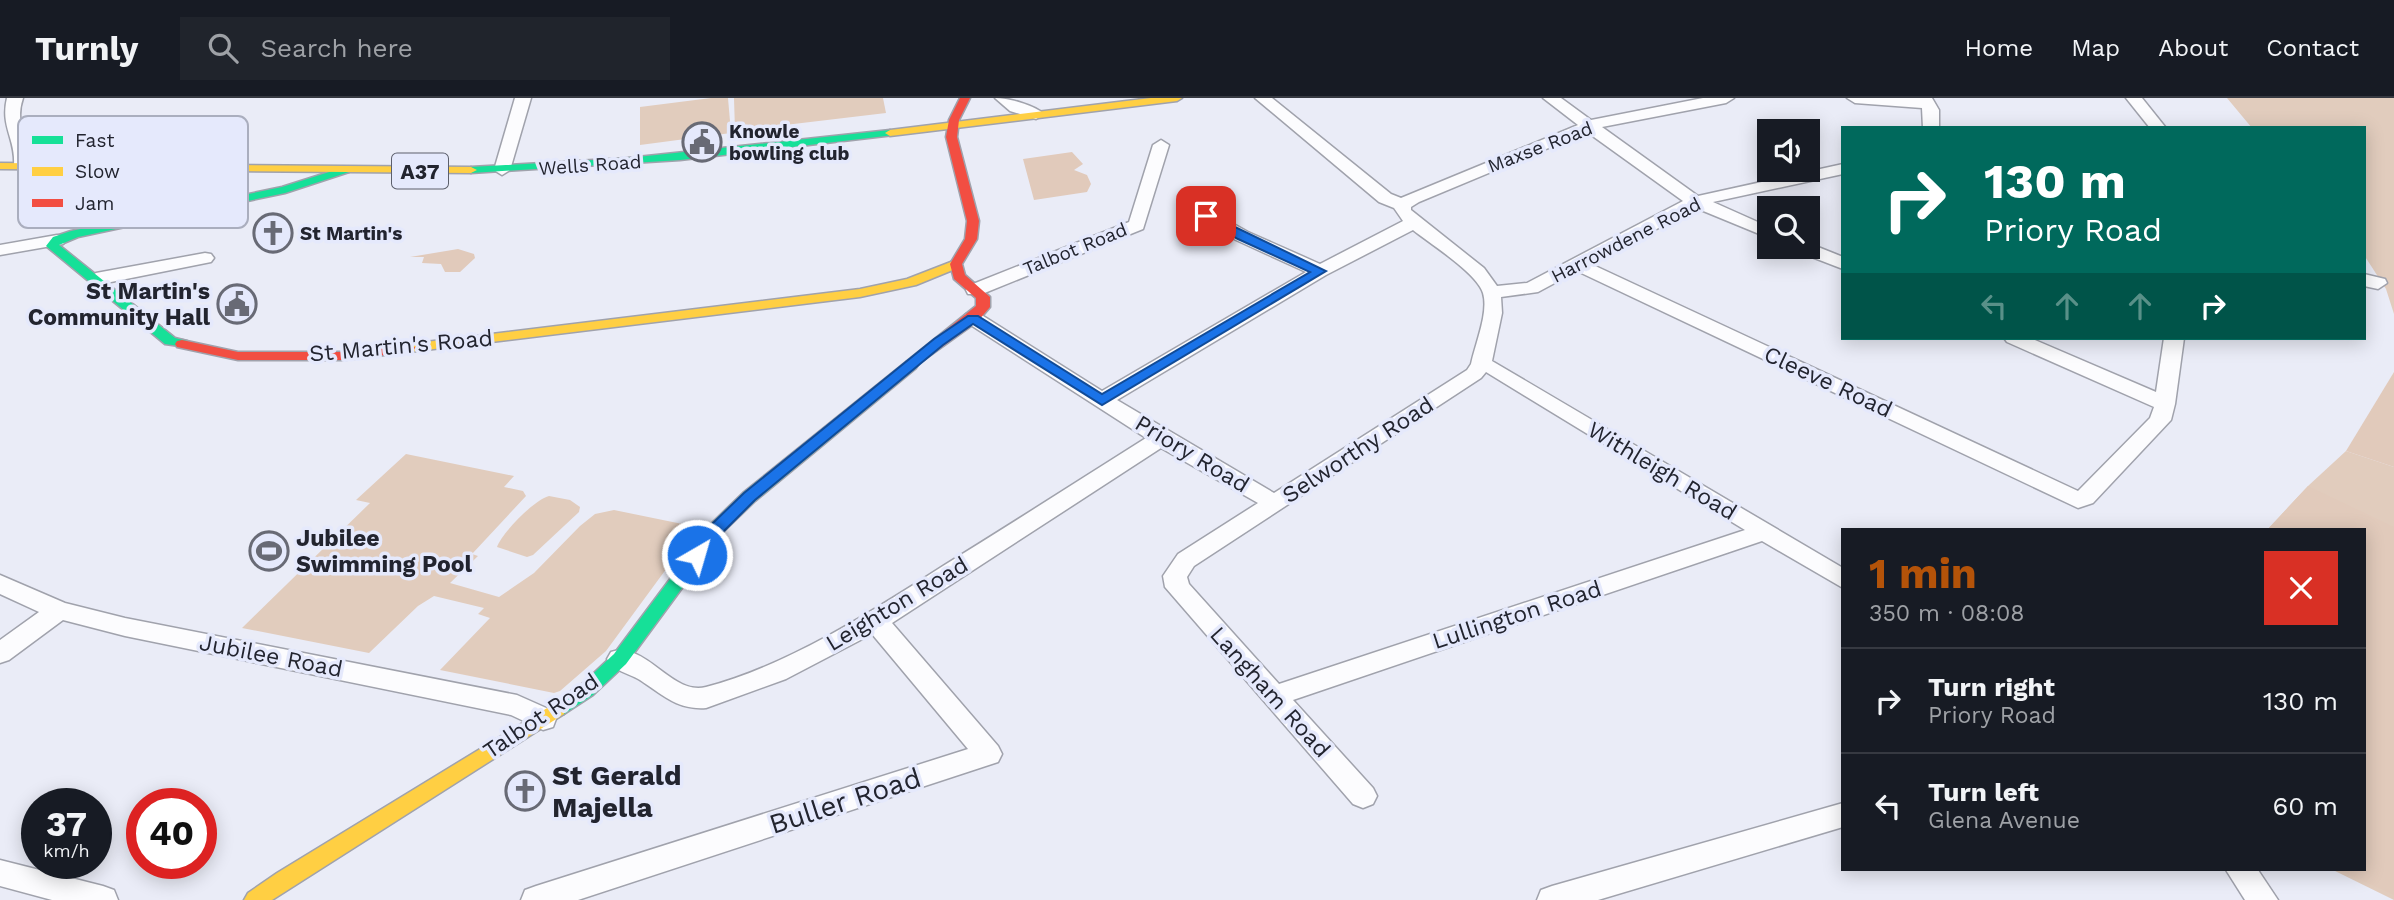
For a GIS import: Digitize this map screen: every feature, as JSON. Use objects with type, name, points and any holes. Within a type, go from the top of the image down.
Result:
[{"type":"main road","points":[[965,98],[952,124],[954,154],[973,225],[971,239],[956,264],[959,276],[983,297],[983,307],[973,318]]},
{"type":"main road","name":"Wells Road","points":[[248,169],[502,170],[687,157],[1177,98]]},
{"type":"main road","name":"Wells Road","points":[[0,166],[18,166]]},
{"type":"main road","points":[[248,198],[285,190],[345,170]]},
{"type":"main road","points":[[57,240],[104,228]]},
{"type":"main road","name":"St Martin's Road","points":[[57,240],[52,246],[170,341],[238,356],[344,356],[860,293],[911,282],[956,264]]},
{"type":"main road","name":"Talbot Road","points":[[255,900],[284,878],[587,690],[620,659],[711,536],[749,496],[939,342],[973,318]]},
{"type":"street","points":[[15,98],[9,123],[18,141]]},
{"type":"street","points":[[502,170],[523,98]]},
{"type":"street","points":[[1003,98],[1015,107],[1037,114]]},
{"type":"street","points":[[1263,98],[1385,198],[1402,205],[1403,211],[1414,222],[1477,272],[1492,292],[1492,313],[1481,364]]},
{"type":"street","points":[[1551,98],[1696,201],[1757,228]]},
{"type":"street","name":"Maxse Road","points":[[1402,205],[1413,198],[1590,125],[1726,98]]},
{"type":"street","points":[[1855,98],[1926,101],[1931,110],[1931,126]]},
{"type":"street","points":[[2134,98],[2156,126]]},
{"type":"street","name":"Talbot Road","points":[[975,290],[1137,225],[1161,145]]},
{"type":"street","name":"Harrowdene Road","points":[[1492,292],[1531,288],[1696,201],[1841,169]]},
{"type":"street","points":[[1188,206],[1242,236],[1320,271]]},
{"type":"street","points":[[1102,400],[1320,271],[1414,222]]},
{"type":"street","points":[[0,250],[57,240]]},
{"type":"street","points":[[1820,254],[1841,263]]},
{"type":"street","points":[[96,279],[205,258]]},
{"type":"street","name":"Cleeve Road","points":[[1577,264],[2078,500],[2085,498],[2160,419],[2165,404]]},
{"type":"street","name":"Priory Road","points":[[973,318],[1161,438],[1275,503]]},
{"type":"street","points":[[2019,340],[2165,404],[2174,340]]},
{"type":"street","name":"Selworthy Road","points":[[1177,587],[1175,576],[1186,560],[1465,380],[1481,364]]},
{"type":"street","name":"Withleigh Road","points":[[1481,364],[1492,368],[1841,578]]},
{"type":"street","name":"Leighton Road","points":[[620,659],[649,673],[676,693],[692,699],[706,698],[777,672],[876,621],[1161,438]]},
{"type":"street","name":"Lullington Road","points":[[1273,696],[1752,537],[1760,531]]},
{"type":"street","name":"Jubilee Road","points":[[0,584],[59,610],[125,626],[517,706],[543,719]]},
{"type":"street","name":"Langham Road","points":[[1177,587],[1363,796]]},
{"type":"street","points":[[0,653],[59,610]]},
{"type":"street","name":"Buller Road","points":[[536,900],[988,754],[876,621]]},
{"type":"street","points":[[1552,900],[1841,816]]},
{"type":"street","points":[[2242,871],[2263,900]]},
{"type":"street","points":[[0,873],[103,900]]},
{"type":"shaded area","points":[[728,98],[731,133],[640,145],[640,107]]},
{"type":"shaded area","points":[[734,98],[883,98],[886,113],[735,131]]},
{"type":"shaded area","points":[[2227,98],[2394,98],[2394,314],[2386,289],[2366,258],[2366,126],[2250,126]]},
{"type":"shaded area","points":[[1072,152],[1083,164],[1074,170],[1087,175],[1091,184],[1087,192],[1034,200],[1023,159]]},
{"type":"shaded area","points":[[458,249],[474,254],[475,258],[460,272],[445,272],[441,264],[422,263],[424,257],[410,257]]},
{"type":"shaded area","points":[[2394,372],[2394,467],[2346,451]]},
{"type":"shaded area","points":[[2346,451],[2394,467],[2394,900],[2335,871],[2366,871],[2366,528],[2269,528]]},
{"type":"shaded area","points":[[406,454],[514,476],[504,487],[523,491],[526,496],[472,554],[478,556],[450,583],[499,597],[534,573],[595,514],[614,510],[697,527],[606,651],[560,691],[554,693],[440,670],[490,618],[478,614],[484,608],[434,596],[418,606],[369,653],[242,628],[370,503],[356,500]]},
{"type":"shaded area","points":[[2308,486],[2394,527],[2394,895],[2341,871],[2366,871],[2366,528],[2269,528]]},
{"type":"shaded area","points":[[549,496],[570,500],[580,507],[579,512],[533,555],[527,557],[497,547],[519,518]]},
{"type":"traffic: fast","points":[[471,170],[628,161],[890,133]]},
{"type":"traffic: fast","points":[[248,198],[285,190],[345,170]]},
{"type":"traffic: fast","points":[[104,228],[57,240],[52,246],[170,341],[182,344]]},
{"type":"traffic: fast","points":[[557,709],[587,690],[620,659],[718,527],[749,497],[911,365]]},
{"type":"traffic: slow","points":[[890,133],[1177,98]]},
{"type":"traffic: slow","points":[[0,166],[18,166]]},
{"type":"traffic: slow","points":[[248,168],[471,170]]},
{"type":"traffic: slow","points":[[409,348],[860,293],[911,282],[956,264]]},
{"type":"traffic: slow","points":[[255,900],[284,879],[557,709]]},
{"type":"traffic: jam","points":[[911,365],[973,318],[983,307],[983,297],[959,276],[956,264],[971,239],[973,221],[953,152],[952,137],[954,120],[965,98]]},
{"type":"traffic: jam","points":[[182,344],[238,356],[344,356],[409,348]]},
{"type":"place","name":"Knowle bowling club","points":[[702,142]]},
{"type":"place","name":"St Martin's","points":[[273,233]]},
{"type":"place","name":"St Martin's Community Hall","points":[[237,304]]},
{"type":"place","name":"Jubilee Swimming Pool","points":[[269,551]]},
{"type":"place","name":"St Gerald Majella","points":[[525,791]]},
{"type":"route","points":[[697,555],[718,527],[749,496],[939,342],[973,318],[1102,400],[1320,271],[1242,236],[1206,216]]}]
